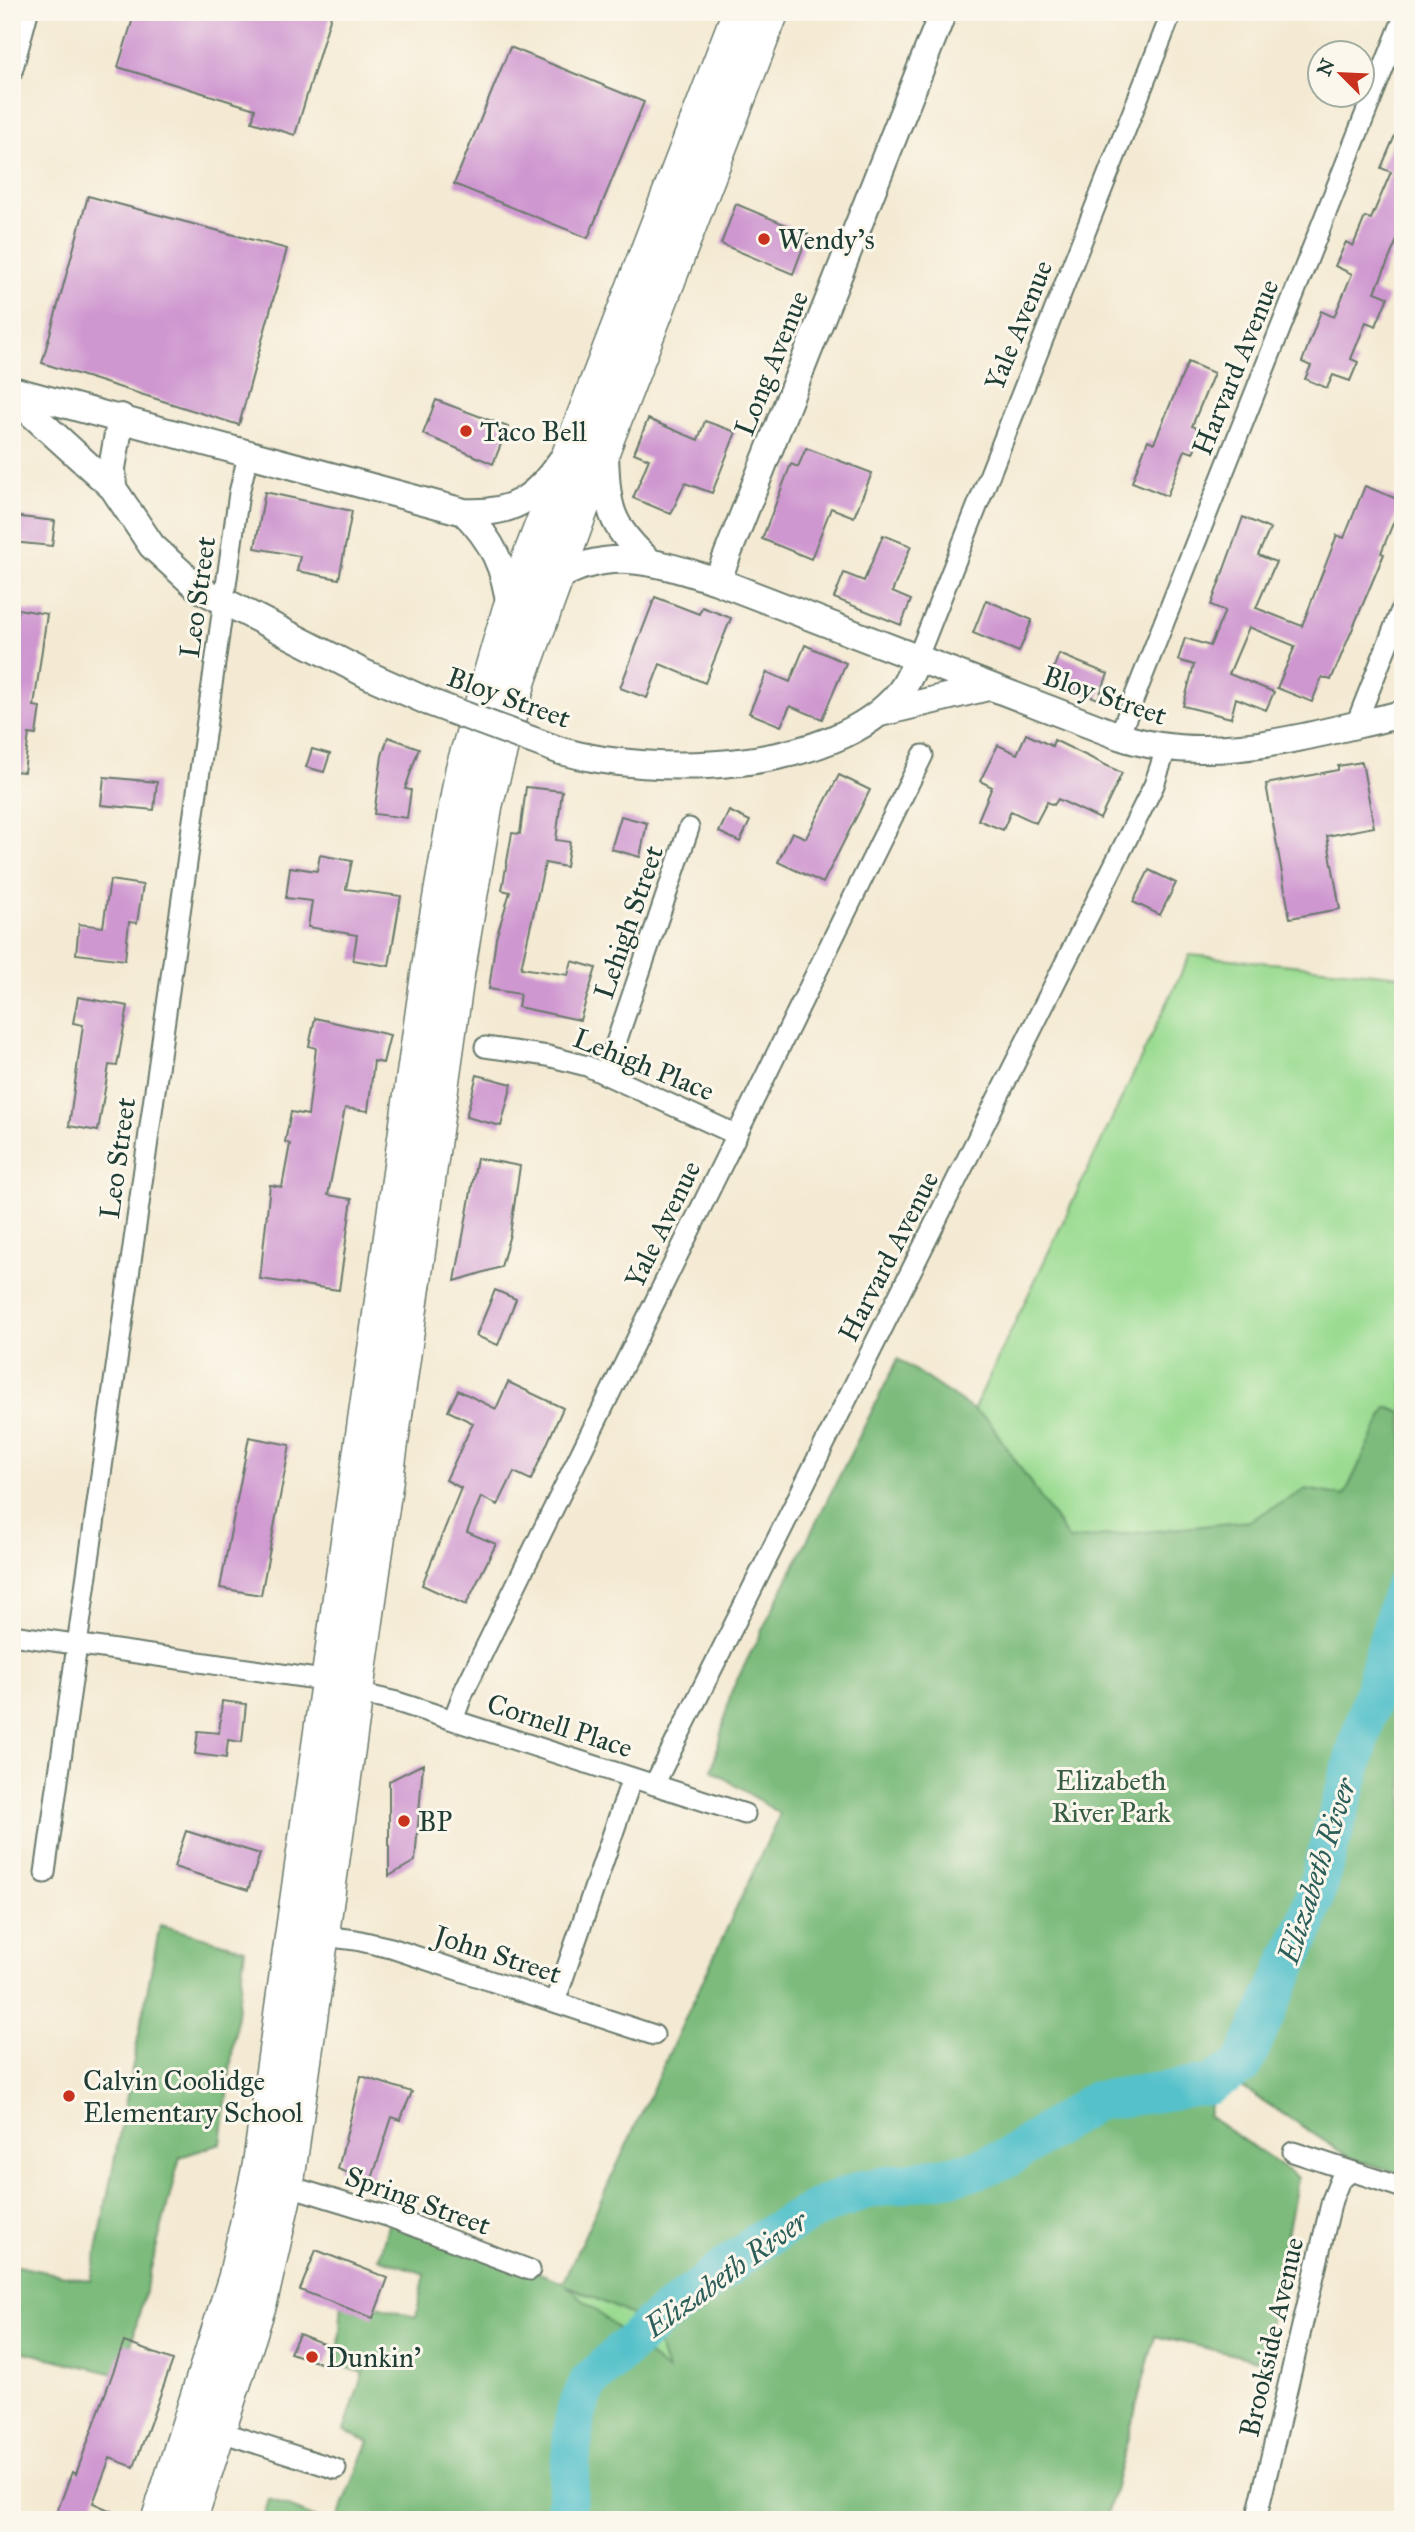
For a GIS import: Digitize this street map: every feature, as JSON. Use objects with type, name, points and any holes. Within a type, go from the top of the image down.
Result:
[{"type":"highway","points":[[159,2520],[225,2317],[252,2210],[343,1687],[479,836],[509,710],[552,581],[590,440],[740,12]]},
{"type":"highway","points":[[189,2520],[260,2300],[286,2185],[323,1936],[343,1687],[446,851],[463,770],[510,610],[590,440],[771,12]]},
{"type":"street","points":[[12,72],[28,12]]},
{"type":"street","name":"Long Avenue","points":[[717,581],[943,12]]},
{"type":"street","name":"Yale Avenue","points":[[917,659],[1172,12]]},
{"type":"street","name":"Harvard Avenue","points":[[1119,736],[1403,19]]},
{"type":"street","points":[[12,390],[121,417],[464,512],[500,511],[525,500],[590,440]]},
{"type":"street","name":"Bloy Street","points":[[12,396],[113,488],[162,557],[198,588],[224,604],[429,702],[561,751],[634,765],[687,768],[777,755],[828,739],[878,713],[904,688],[917,659]]},
{"type":"street","points":[[113,488],[112,468],[121,417]]},
{"type":"street","name":"Bloy Street","points":[[590,440],[612,518],[624,537],[649,561]]},
{"type":"street","name":"Leo Street","points":[[45,1873],[239,493],[248,452]]},
{"type":"street","points":[[464,512],[486,537],[500,561],[510,610]]},
{"type":"street","name":"Bloy Street","points":[[552,581],[579,565],[599,560],[649,561],[717,581],[988,687],[1119,736],[1166,749],[1239,747],[1403,714]]},
{"type":"street","points":[[1356,724],[1403,605]]},
{"type":"street","points":[[878,713],[988,687]]},
{"type":"street","name":"Harvard Avenue","points":[[654,1785],[1154,785],[1166,749]]},
{"type":"street","name":"Yale Avenue","points":[[453,1720],[464,1691],[923,755]]},
{"type":"street","name":"Lehigh Street","points":[[606,1072],[689,828]]},
{"type":"street","name":"Lehigh Place","points":[[485,1046],[548,1056],[606,1072],[737,1135]]},
{"type":"street","name":"Cornell Place","points":[[12,1635],[77,1643],[343,1687],[745,1814]]},
{"type":"street","points":[[555,2002],[632,1778]]},
{"type":"street","name":"John Street","points":[[323,1936],[375,1944],[654,2035]]},
{"type":"street","points":[[1293,2152],[1350,2173],[1366,2175],[1403,2188]]},
{"type":"street","name":"Brookside Avenue","points":[[1256,2520],[1332,2200],[1340,2180],[1350,2173]]},
{"type":"street","name":"Spring Street","points":[[286,2185],[390,2217],[530,2270]]},
{"type":"street","points":[[218,2431],[336,2469]]},
{"type":"green space","name":"Elizabeth River Park","points":[[1190,955],[1403,976],[1403,2175],[1349,2157],[1216,2070],[1208,2116],[1298,2178],[1262,2361],[1155,2336],[1106,2520],[338,2520],[563,2283],[781,1814]]},
{"type":"green space","name":"Elizabeth River Park","points":[[898,1359],[988,1420],[1069,1540],[1249,1521],[1306,1489],[1344,1496],[1387,1407],[1403,1413],[1403,2175],[1349,2157],[1216,2070],[1208,2116],[1298,2178],[1262,2361],[1155,2336],[1106,2520],[337,2520],[369,2441],[344,2431],[363,2373],[338,2365],[342,2296],[416,2317],[425,2274],[379,2258],[390,2217],[563,2282],[780,1814],[712,1770],[731,1692]],"holes":[[[566,2285],[652,2324],[667,2371]]]},
{"type":"green space","points":[[160,1925],[245,1949],[221,2144],[180,2157],[123,2376],[12,2349],[12,2265],[91,2281]]},
{"type":"green space","points":[[269,2499],[321,2520],[263,2520]]},
{"type":"building","points":[[135,12],[332,12],[295,135],[252,122],[255,109],[118,67]]},
{"type":"building","points":[[510,47],[644,102],[588,238],[454,184]]},
{"type":"building","points":[[1403,117],[1403,226],[1375,292],[1388,297],[1376,326],[1366,322],[1351,359],[1358,362],[1350,381],[1333,375],[1327,388],[1305,379],[1311,366],[1302,362],[1321,311],[1334,317],[1352,274],[1335,266],[1346,242],[1353,246],[1365,217],[1371,219],[1391,172],[1381,168]]},
{"type":"building","points":[[88,196],[287,249],[239,425],[42,363]]},
{"type":"building","name":"Wendy's","points":[[736,204],[808,234],[793,274],[721,244]]},
{"type":"building","points":[[1188,362],[1214,373],[1192,426],[1202,430],[1193,453],[1185,450],[1167,496],[1132,482],[1148,440],[1154,443]]},
{"type":"building","name":"Taco Bell","points":[[436,400],[508,427],[493,464],[423,434]]},
{"type":"building","points":[[648,419],[698,440],[705,421],[736,432],[712,493],[685,483],[671,514],[633,498],[649,459],[634,453]]},
{"type":"building","points":[[806,448],[872,473],[854,517],[831,508],[811,559],[762,539],[791,464],[798,467]]},
{"type":"building","points":[[1365,486],[1402,501],[1381,553],[1384,554],[1331,680],[1322,677],[1312,702],[1277,688],[1295,646],[1249,627],[1229,674],[1274,692],[1266,710],[1236,698],[1231,718],[1183,706],[1194,665],[1178,660],[1185,638],[1210,646],[1225,611],[1211,605],[1243,517],[1270,529],[1258,555],[1276,562],[1256,608],[1302,626],[1337,535],[1344,538]]},
{"type":"building","points":[[265,492],[352,511],[339,579],[297,571],[300,556],[255,548]]},
{"type":"building","points":[[12,516],[55,521],[52,546],[12,542]]},
{"type":"building","points":[[883,535],[911,546],[892,592],[911,600],[901,625],[834,598],[844,573],[864,581]]},
{"type":"building","points":[[655,597],[699,614],[702,607],[731,618],[705,683],[660,664],[647,698],[620,688]]},
{"type":"building","points":[[986,600],[1032,620],[1019,652],[973,633]]},
{"type":"building","points":[[18,609],[47,614],[34,706],[40,707],[36,735],[29,734],[24,772],[12,771],[12,646]]},
{"type":"building","points":[[805,645],[846,663],[822,719],[790,706],[781,726],[749,713],[767,672],[790,682]]},
{"type":"building","points":[[1059,654],[1108,674],[1098,699],[1049,680]]},
{"type":"building","points":[[1026,734],[1052,746],[1054,740],[1122,773],[1100,819],[1058,799],[1054,805],[1047,802],[1036,823],[1011,811],[1003,830],[978,820],[992,787],[980,781],[998,745],[1017,754]]},
{"type":"building","points":[[388,737],[419,748],[405,789],[411,790],[407,818],[374,814],[382,756]]},
{"type":"building","points":[[312,749],[330,754],[324,772],[306,767]]},
{"type":"building","points":[[1362,762],[1374,827],[1327,836],[1340,909],[1290,918],[1266,784],[1338,770],[1338,766]]},
{"type":"building","points":[[839,775],[870,790],[823,883],[778,862],[792,832],[806,838]]},
{"type":"building","points":[[104,777],[157,782],[154,810],[101,805]]},
{"type":"building","points":[[526,787],[562,791],[556,840],[570,842],[566,867],[545,863],[521,968],[568,975],[572,961],[596,968],[580,1020],[518,1007],[520,994],[489,989],[496,938],[510,892],[502,890],[512,833],[520,834]]},
{"type":"building","points":[[729,811],[750,821],[740,842],[719,832]]},
{"type":"building","points":[[621,816],[647,823],[640,857],[611,849]]},
{"type":"building","points":[[320,855],[352,861],[346,889],[401,896],[389,966],[353,960],[357,935],[308,927],[312,901],[286,898],[290,867],[317,871]]},
{"type":"building","points":[[1149,870],[1176,883],[1160,915],[1133,902]]},
{"type":"building","points":[[110,880],[143,885],[137,923],[129,922],[125,960],[76,954],[79,924],[103,927]]},
{"type":"building","points":[[78,997],[128,1006],[117,1066],[109,1065],[98,1131],[69,1126],[83,1025],[73,1023]]},
{"type":"building","points":[[315,1018],[390,1035],[383,1063],[374,1061],[368,1111],[345,1108],[328,1195],[352,1199],[339,1290],[260,1279],[270,1185],[282,1187],[290,1144],[285,1142],[291,1112],[308,1115],[316,1048],[309,1046]]},
{"type":"building","points":[[477,1075],[512,1084],[501,1126],[466,1117]]},
{"type":"building","points":[[477,1158],[520,1166],[510,1234],[501,1267],[455,1281]]},
{"type":"building","points":[[495,1290],[516,1299],[498,1345],[476,1336]]},
{"type":"building","points":[[508,1382],[563,1408],[531,1480],[514,1472],[498,1505],[481,1497],[467,1532],[496,1544],[466,1605],[422,1585],[461,1488],[446,1480],[473,1423],[448,1411],[458,1390],[496,1409]]},
{"type":"building","points":[[249,1437],[290,1445],[261,1595],[220,1588]]},
{"type":"building","points":[[222,1701],[246,1704],[242,1742],[228,1740],[226,1758],[195,1754],[198,1731],[219,1733]]},
{"type":"building","name":"BP","points":[[423,1764],[415,1861],[389,1876],[389,1781]]},
{"type":"building","points":[[186,1831],[260,1854],[248,1890],[174,1867]]},
{"type":"building","points":[[361,2076],[412,2092],[400,2120],[392,2117],[371,2182],[338,2169]]},
{"type":"building","points":[[316,2250],[388,2278],[373,2318],[300,2290]]},
{"type":"building","points":[[299,2334],[332,2347],[326,2365],[290,2353]]},
{"type":"building","points":[[124,2342],[173,2360],[134,2467],[110,2458],[93,2503],[132,2520],[54,2520],[72,2472],[76,2474]]},
{"type":"waterway","name":"Elizabeth River","points":[[565,2520],[575,2414],[589,2382],[652,2324],[766,2237],[816,2209],[863,2190],[969,2172],[1007,2158],[1095,2101],[1209,2085],[1242,2066],[1307,1923],[1403,1589]]},
{"type":"place","name":"Wendy's","points":[[764,239]]},
{"type":"place","name":"Taco Bell","points":[[466,431]]},
{"type":"place","name":"BP","points":[[404,1821]]},
{"type":"place","name":"Calvin Coolidge Elementary School","points":[[69,2096]]},
{"type":"place","name":"Dunkin'","points":[[312,2357]]}]
